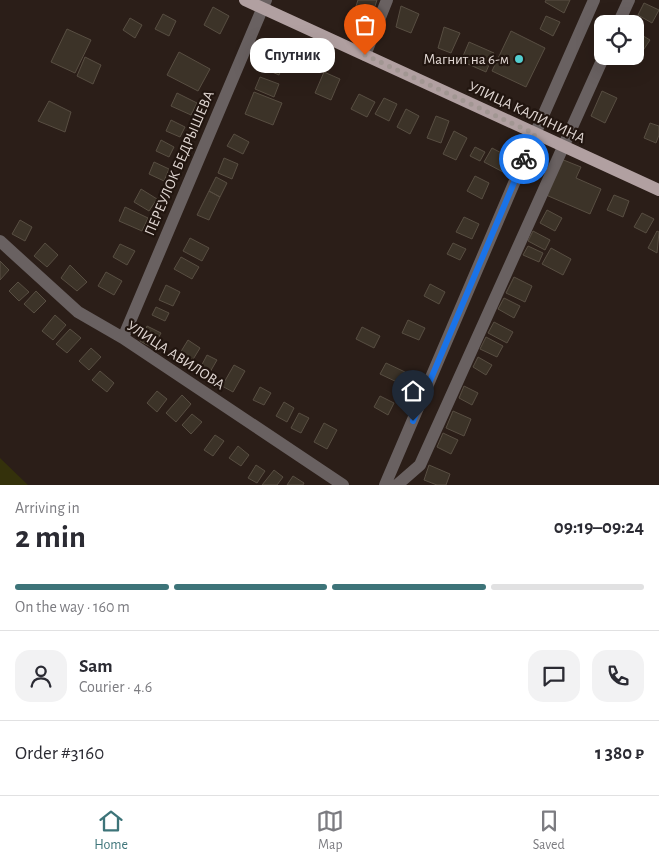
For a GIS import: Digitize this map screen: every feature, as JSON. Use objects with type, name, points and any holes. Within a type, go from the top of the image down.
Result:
[{"type":"main road","name":"УЛИЦА КАЛИНИНА","points":[[245,0],[264,4],[365,55],[659,190]]},
{"type":"street","points":[[365,55],[387,0]]},
{"type":"street","points":[[385,485],[594,0]]},
{"type":"street","points":[[622,15],[629,0]]},
{"type":"street","name":"ПЕРЕУЛОК БЕДРЫШЕВА","points":[[123,338],[264,4]]},
{"type":"street","points":[[397,485],[420,465],[600,65]]},
{"type":"street","name":"УЛИЦА АВИЛОВА","points":[[0,241],[78,312],[123,338],[343,485]]},
{"type":"shaded area","points":[[0,458],[28,485],[0,485]]},
{"type":"building","points":[[358,0],[377,0],[372,15],[355,9]]},
{"type":"building","points":[[546,0],[570,0],[564,13],[545,2]]},
{"type":"building","points":[[644,3],[659,10],[652,23],[644,18],[644,15],[638,15]]},
{"type":"building","points":[[401,6],[419,14],[411,33],[396,27]]},
{"type":"building","points":[[213,7],[229,16],[220,34],[204,25]]},
{"type":"building","points":[[163,14],[176,21],[169,36],[155,29]]},
{"type":"building","points":[[546,16],[560,22],[553,36],[540,29]]},
{"type":"building","points":[[130,18],[142,25],[135,38],[123,30]]},
{"type":"building","points":[[444,27],[460,33],[451,53],[438,48]]},
{"type":"building","points":[[67,29],[91,40],[75,73],[51,62]]},
{"type":"building","name":"Магнит на 6-м","points":[[511,31],[545,48],[526,87],[492,71]]},
{"type":"building","points":[[644,36],[650,40],[644,49]]},
{"type":"building","points":[[469,42],[494,53],[486,72],[461,61]]},
{"type":"building","points":[[273,50],[287,55],[279,75],[265,69]]},
{"type":"building","points":[[179,52],[210,69],[198,91],[167,75]]},
{"type":"building","points":[[85,57],[101,65],[93,84],[77,76]]},
{"type":"building","points":[[324,72],[340,79],[331,100],[315,93]]},
{"type":"building","points":[[260,77],[279,84],[274,97],[255,89]]},
{"type":"building","points":[[602,91],[617,98],[605,123],[591,116]]},
{"type":"building","points":[[254,92],[282,103],[273,125],[245,114]]},
{"type":"building","points":[[177,93],[197,103],[191,115],[171,106]]},
{"type":"building","points":[[359,94],[375,102],[367,117],[351,109]]},
{"type":"building","points":[[384,98],[397,104],[389,121],[375,114]]},
{"type":"building","points":[[49,101],[71,112],[65,132],[38,121]]},
{"type":"building","points":[[406,109],[419,116],[410,134],[397,127]]},
{"type":"building","points":[[436,116],[449,121],[441,143],[427,138]]},
{"type":"building","points":[[171,120],[185,127],[180,137],[166,131]]},
{"type":"building","points":[[650,123],[659,126],[659,135],[656,143],[644,138]]},
{"type":"building","points":[[454,131],[467,138],[456,160],[443,154]]},
{"type":"building","points":[[234,134],[249,142],[243,154],[227,146]]},
{"type":"building","points":[[161,140],[174,147],[169,157],[156,151]]},
{"type":"building","points":[[475,147],[485,152],[480,161],[470,156]]},
{"type":"building","points":[[492,148],[511,158],[503,172],[484,162]]},
{"type":"building","points":[[224,158],[238,164],[232,179],[218,173]]},
{"type":"building","points":[[561,159],[581,167],[576,178],[601,189],[590,214],[546,195]]},
{"type":"building","points":[[154,162],[169,169],[164,181],[149,174]]},
{"type":"building","points":[[475,176],[489,183],[482,199],[467,191]]},
{"type":"building","points":[[216,177],[227,183],[220,197],[209,191]]},
{"type":"building","points":[[141,189],[157,199],[149,211],[134,202]]},
{"type":"building","points":[[209,191],[220,197],[209,220],[197,215]]},
{"type":"building","points":[[614,195],[629,201],[623,217],[607,210]]},
{"type":"building","points":[[125,207],[148,218],[142,231],[119,221]]},
{"type":"building","points":[[547,210],[562,218],[555,231],[540,223]]},
{"type":"building","points":[[642,213],[654,219],[646,233],[634,227]]},
{"type":"building","points":[[464,217],[479,224],[472,239],[456,232]]},
{"type":"building","points":[[20,220],[32,227],[25,241],[12,234]]},
{"type":"building","points":[[533,231],[550,240],[545,250],[528,241]]},
{"type":"building","points":[[657,231],[659,232],[657,253],[648,248]]},
{"type":"building","points":[[190,238],[209,248],[202,261],[183,251]]},
{"type":"building","points":[[45,243],[58,255],[47,267],[34,256]]},
{"type":"building","points":[[453,243],[466,249],[460,260],[447,254]]},
{"type":"building","points":[[120,244],[135,251],[127,265],[113,257]]},
{"type":"building","points":[[528,246],[543,253],[539,262],[523,255]]},
{"type":"building","points":[[551,248],[571,259],[563,275],[542,264]]},
{"type":"building","points":[[181,257],[199,267],[192,279],[174,269]]},
{"type":"building","points":[[0,261],[9,270],[0,280]]},
{"type":"building","points":[[70,265],[87,282],[77,291],[61,278]]},
{"type":"building","points":[[106,272],[122,281],[114,295],[98,286]]},
{"type":"building","points":[[514,277],[532,286],[525,302],[506,293]]},
{"type":"building","points":[[18,282],[29,292],[19,301],[9,291]]},
{"type":"building","points":[[430,284],[445,292],[439,304],[424,296]]},
{"type":"building","points":[[166,285],[180,292],[173,306],[159,300]]},
{"type":"building","points":[[36,291],[46,301],[34,313],[24,304]]},
{"type":"building","points":[[504,298],[520,306],[514,318],[498,309]]},
{"type":"building","points":[[156,307],[169,313],[165,321],[152,315]]},
{"type":"building","points":[[55,315],[66,325],[53,340],[42,331]]},
{"type":"building","points":[[408,320],[425,328],[419,340],[402,333]]},
{"type":"building","points":[[494,322],[513,332],[507,343],[488,333]]},
{"type":"building","points":[[147,326],[161,333],[153,348],[140,341]]},
{"type":"building","points":[[362,327],[380,336],[374,348],[356,339]]},
{"type":"building","points":[[70,329],[81,338],[67,353],[56,344]]},
{"type":"building","points":[[486,337],[503,346],[497,357],[480,349]]},
{"type":"building","points":[[188,340],[200,348],[189,366],[177,358]]},
{"type":"building","points":[[91,348],[101,357],[89,370],[79,361]]},
{"type":"building","points":[[207,355],[217,360],[206,379],[197,374]]},
{"type":"building","points":[[478,357],[492,365],[486,375],[473,367]]},
{"type":"building","points":[[386,363],[405,372],[399,383],[380,374]]},
{"type":"building","points":[[234,365],[245,371],[233,392],[222,386]]},
{"type":"building","points":[[100,371],[114,383],[107,392],[92,380]]},
{"type":"building","points":[[464,386],[478,393],[472,405],[459,398]]},
{"type":"building","points":[[260,387],[271,393],[264,405],[253,400]]},
{"type":"building","points":[[157,391],[167,399],[157,412],[147,403]]},
{"type":"building","points":[[182,395],[191,404],[176,422],[166,413]]},
{"type":"building","points":[[380,396],[394,403],[388,415],[374,407]]},
{"type":"building","points":[[284,402],[294,408],[287,422],[276,416]]},
{"type":"building","points":[[453,411],[471,419],[464,436],[446,428]]},
{"type":"building","points":[[299,413],[309,418],[301,433],[291,428]]},
{"type":"building","points":[[192,414],[202,422],[191,434],[182,425]]},
{"type":"building","points":[[324,423],[337,430],[327,449],[314,442]]},
{"type":"building","points":[[443,433],[458,440],[451,454],[437,447]]},
{"type":"building","points":[[215,435],[224,441],[213,456],[204,450]]},
{"type":"building","points":[[238,446],[249,455],[241,466],[229,458]]},
{"type":"building","points":[[256,465],[265,471],[257,483],[248,478]]},
{"type":"building","points":[[429,465],[450,474],[446,485],[437,485],[424,480]]},
{"type":"building","points":[[274,470],[283,477],[277,485],[262,485]]},
{"type":"building","points":[[293,476],[304,483],[303,485],[287,485]]},
{"type":"way so far","points":[[365,55],[535,134],[524,159]]},
{"type":"place","name":"Спутник","points":[[365,55]]},
{"type":"place","name":"Магнит на 6-м","points":[[519,59]]},
{"type":"route","points":[[413,421],[524,159]]}]
